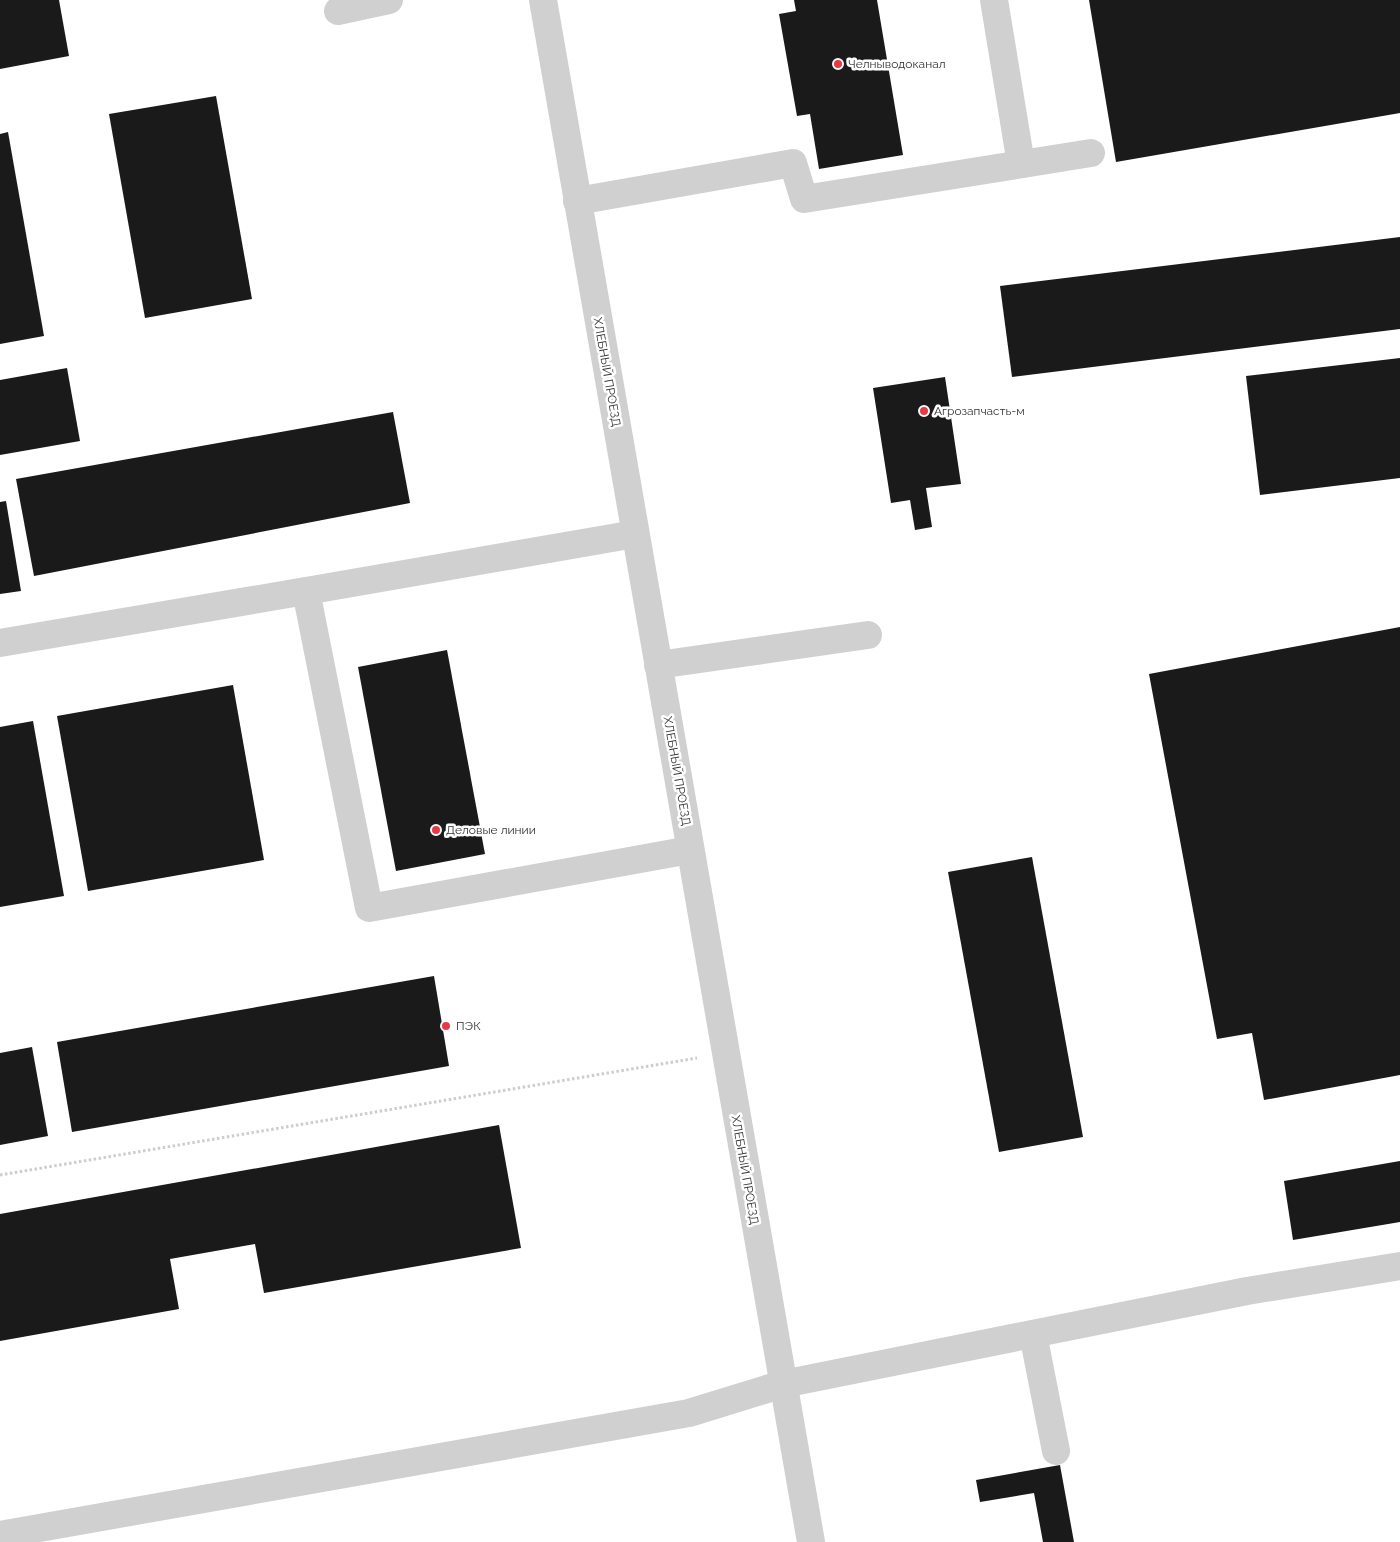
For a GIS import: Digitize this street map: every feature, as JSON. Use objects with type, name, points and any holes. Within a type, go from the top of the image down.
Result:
[{"type":"street","points":[[338,11],[389,0]]},
{"type":"street","name":"ХЛЕБНЫЙ ПРОЕЗД","points":[[543,0],[811,1542]]},
{"type":"street","points":[[994,0],[1021,164]]},
{"type":"street","points":[[577,201],[794,163],[804,199],[1091,153]]},
{"type":"street","points":[[0,643],[636,534]]},
{"type":"street","points":[[306,591],[369,908],[690,850]]},
{"type":"street","points":[[658,665],[868,635]]},
{"type":"street","points":[[0,1535],[689,1413],[783,1384],[1247,1291],[1400,1266]]},
{"type":"street","points":[[1033,1334],[1056,1451]]},
{"type":"path","points":[[0,1174],[725,1053]]},
{"type":"building","points":[[0,0],[59,0],[69,56],[0,69]]},
{"type":"building","name":"Челныводоканал","points":[[794,0],[877,0],[903,155],[819,169],[810,114],[797,116],[779,14],[796,11]]},
{"type":"building","points":[[1089,0],[1400,0],[1400,113],[1116,162]]},
{"type":"building","points":[[216,96],[252,299],[145,318],[109,114]]},
{"type":"building","points":[[8,132],[44,336],[0,344],[0,134]]},
{"type":"building","points":[[1400,237],[1400,329],[1012,377],[1000,286]]},
{"type":"building","points":[[1400,358],[1400,478],[1260,495],[1246,376]]},
{"type":"building","points":[[67,368],[80,441],[0,455],[0,380]]},
{"type":"building","points":[[945,377],[961,484],[926,488],[932,527],[915,530],[910,500],[891,503],[873,388]]},
{"type":"building","points":[[393,412],[410,503],[34,576],[16,479]]},
{"type":"building","points":[[6,501],[21,591],[0,594],[0,502]]},
{"type":"building","points":[[1400,627],[1400,1075],[1264,1100],[1252,1033],[1217,1039],[1149,674]]},
{"type":"building","points":[[447,650],[485,854],[396,871],[358,667]]},
{"type":"building","points":[[233,685],[264,860],[88,891],[57,716]]},
{"type":"building","points":[[33,721],[64,896],[0,907],[0,727]]},
{"type":"building","points":[[1032,857],[1083,1137],[999,1152],[948,872]]},
{"type":"building","points":[[434,976],[449,1066],[72,1132],[57,1042]]},
{"type":"building","points":[[32,1047],[48,1136],[0,1145],[0,1053]]},
{"type":"building","points":[[499,1125],[521,1248],[264,1293],[255,1244],[170,1259],[179,1309],[0,1341],[0,1214]]},
{"type":"building","points":[[1400,1161],[1400,1222],[1293,1240],[1284,1181]]},
{"type":"building","points":[[1060,1465],[1074,1542],[1043,1542],[1034,1493],[980,1502],[976,1480]]},
{"type":"place","name":"Челныводоканал","points":[[838,64]]},
{"type":"place","name":"Агрозапчасть-м","points":[[924,411]]},
{"type":"place","name":"Деловые линии","points":[[436,830]]},
{"type":"place","name":"ПЭК","points":[[446,1026]]}]
